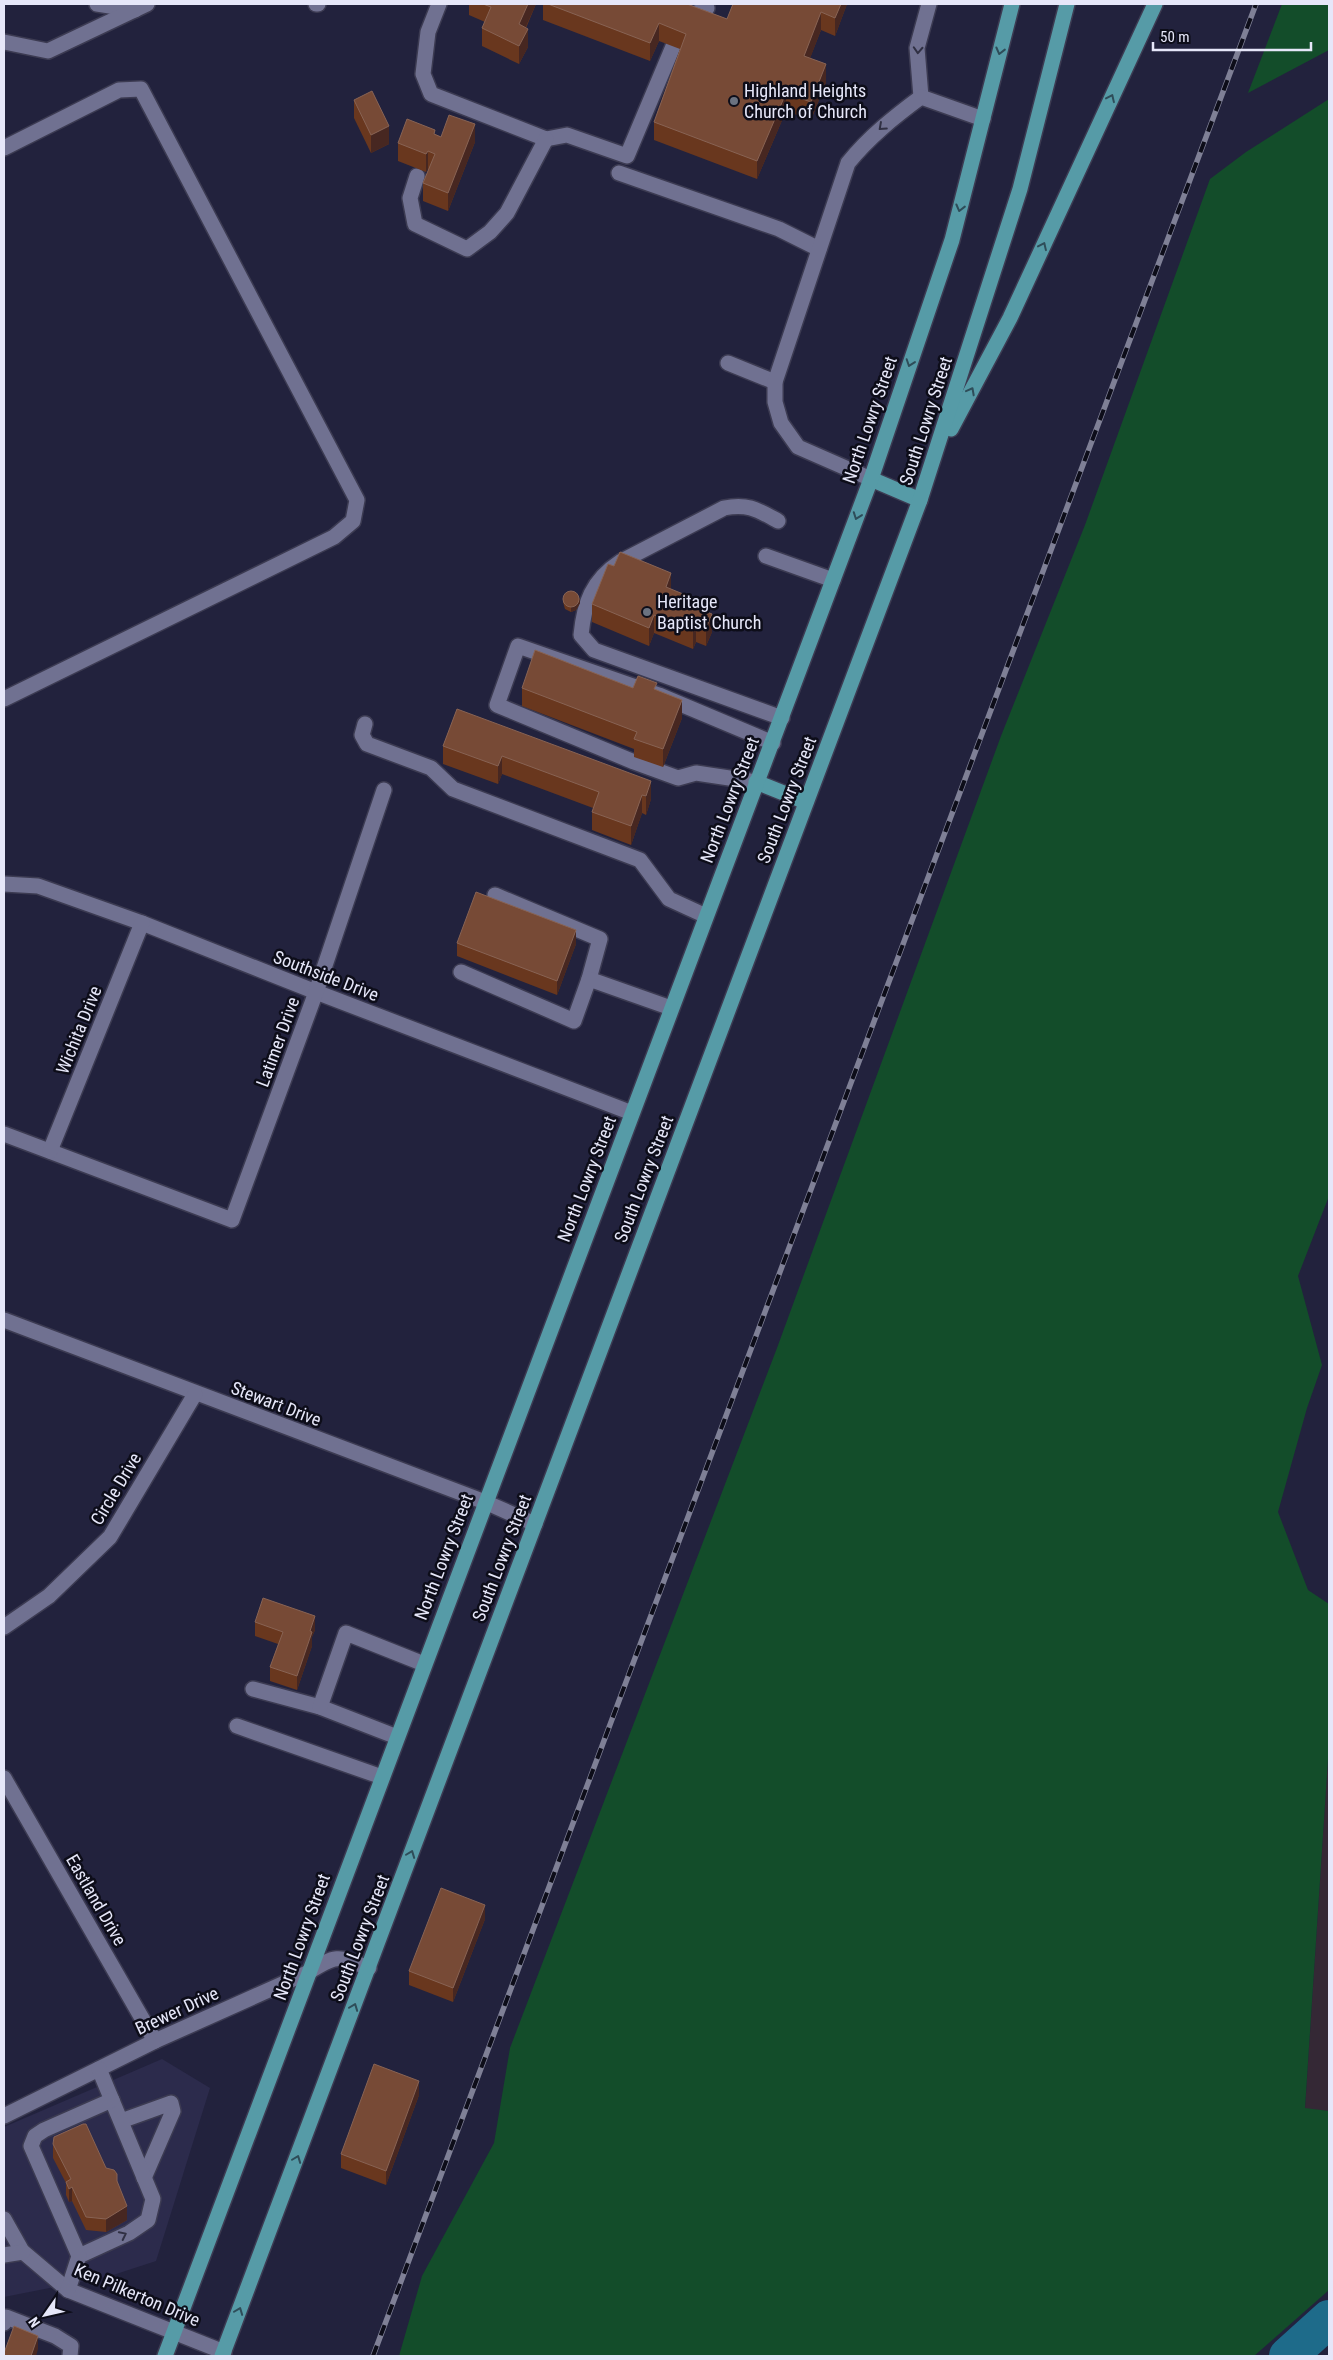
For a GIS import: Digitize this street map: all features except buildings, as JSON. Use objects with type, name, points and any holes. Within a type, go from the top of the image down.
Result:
[{"type":"main road","name":"North Lowry Street","points":[[165,2356],[756,782],[773,743],[870,479],[952,240],[1012,4]]},
{"type":"main road","name":"South Lowry Street","points":[[223,2354],[920,500],[1020,189],[1067,4]]},
{"type":"main road","points":[[932,465],[1010,318],[1155,4]]},
{"type":"main road","points":[[870,479],[920,500]]},
{"type":"main road","points":[[756,782],[806,802]]},
{"type":"street","points":[[97,4],[141,7]]},
{"type":"street","points":[[439,4],[428,32],[423,74],[431,94],[546,139],[567,134],[627,156],[685,18],[707,8]]},
{"type":"street","points":[[921,97],[917,48],[929,4]]},
{"type":"street","points":[[4,42],[48,51],[141,7]]},
{"type":"street","points":[[4,148],[119,90],[141,89],[357,500],[353,521],[334,537],[4,699]]},
{"type":"street","points":[[921,97],[983,119]]},
{"type":"street","points":[[870,479],[798,447],[781,423],[775,402],[775,382],[848,163],[864,143],[921,97]]},
{"type":"street","points":[[417,176],[410,198],[415,224],[468,249],[490,232],[507,213],[546,139]]},
{"type":"street","points":[[619,172],[779,229],[819,249]]},
{"type":"street","points":[[728,363],[775,382]]},
{"type":"street","points":[[778,521],[749,506],[737,505],[724,508],[620,562],[606,572],[596,584],[583,615],[581,635],[594,650],[782,718]]},
{"type":"street","points":[[766,556],[833,580]]},
{"type":"street","points":[[756,782],[696,773],[678,778],[634,762],[497,705],[518,646],[659,695],[773,743]]},
{"type":"street","points":[[365,724],[362,735],[367,744],[431,768],[453,789],[640,860],[669,899],[706,916]]},
{"type":"street","name":"Latimer Drive","points":[[50,1151],[232,1220],[316,992],[384,790]]},
{"type":"street","name":"Southside Drive","points":[[4,884],[38,886],[142,923],[632,1113]]},
{"type":"street","points":[[461,972],[574,1021],[589,979],[600,939],[495,895]]},
{"type":"street","name":"Wichita Drive","points":[[50,1151],[142,923]]},
{"type":"street","points":[[589,979],[672,1008]]},
{"type":"street","points":[[4,1134],[50,1151]]},
{"type":"street","name":"Stewart Drive","points":[[4,1320],[195,1394],[485,1502],[535,1524]]},
{"type":"street","name":"Circle Drive","points":[[4,1627],[48,1596],[110,1537],[195,1394]]},
{"type":"street","points":[[320,1707],[346,1632],[424,1664]]},
{"type":"street","points":[[253,1689],[320,1707],[397,1738]]},
{"type":"street","points":[[237,1726],[382,1776]]},
{"type":"street","name":"Eastland Drive","points":[[4,1778],[155,2041]]},
{"type":"street","name":"Brewer Drive","points":[[4,2116],[155,2041],[309,1972],[327,1960],[342,1957],[369,1968]]},
{"type":"street","points":[[79,2256],[128,2233],[148,2220],[153,2199],[99,2069]]},
{"type":"street","points":[[68,2290],[79,2256],[31,2146],[35,2136],[44,2130],[112,2100]]},
{"type":"street","points":[[121,2122],[171,2102],[173,2111],[144,2178]]},
{"type":"street","name":"Ken Pilkerton Drive","points":[[4,2219],[24,2252],[68,2290],[175,2332],[223,2354]]},
{"type":"street","points":[[4,2255],[24,2252]]},
{"type":"street","points":[[4,2323],[6,2317],[55,2336],[71,2346],[70,2356]]},
{"type":"shaded area","points":[[1329,1744],[1329,2111],[1305,2109]]},
{"type":"shaded area","points":[[162,2059],[210,2088],[156,2261],[110,2276],[4,2297],[4,2127]]},
{"type":"green space","points":[[1282,4],[1329,4],[1329,50],[1248,93]]},
{"type":"green space","points":[[1329,99],[1329,1196],[1298,1276],[1322,1365],[1307,1408],[1278,1512],[1308,1590],[1329,1604],[1329,1744],[1305,2108],[1329,2111],[1329,2290],[1254,2356],[399,2356],[422,2276],[494,2143],[510,2048],[777,1348],[1001,736],[1085,525],[1210,179],[1246,152]]},
{"type":"waterway","points":[[1288,2356],[1329,2319]]},
{"type":"railway","points":[[373,2356],[1256,4]]},
{"type":"place","name":"Highland Heights Church of Church","points":[[734,101]]},
{"type":"place","name":"Heritage Baptist Church","points":[[647,612]]}]
